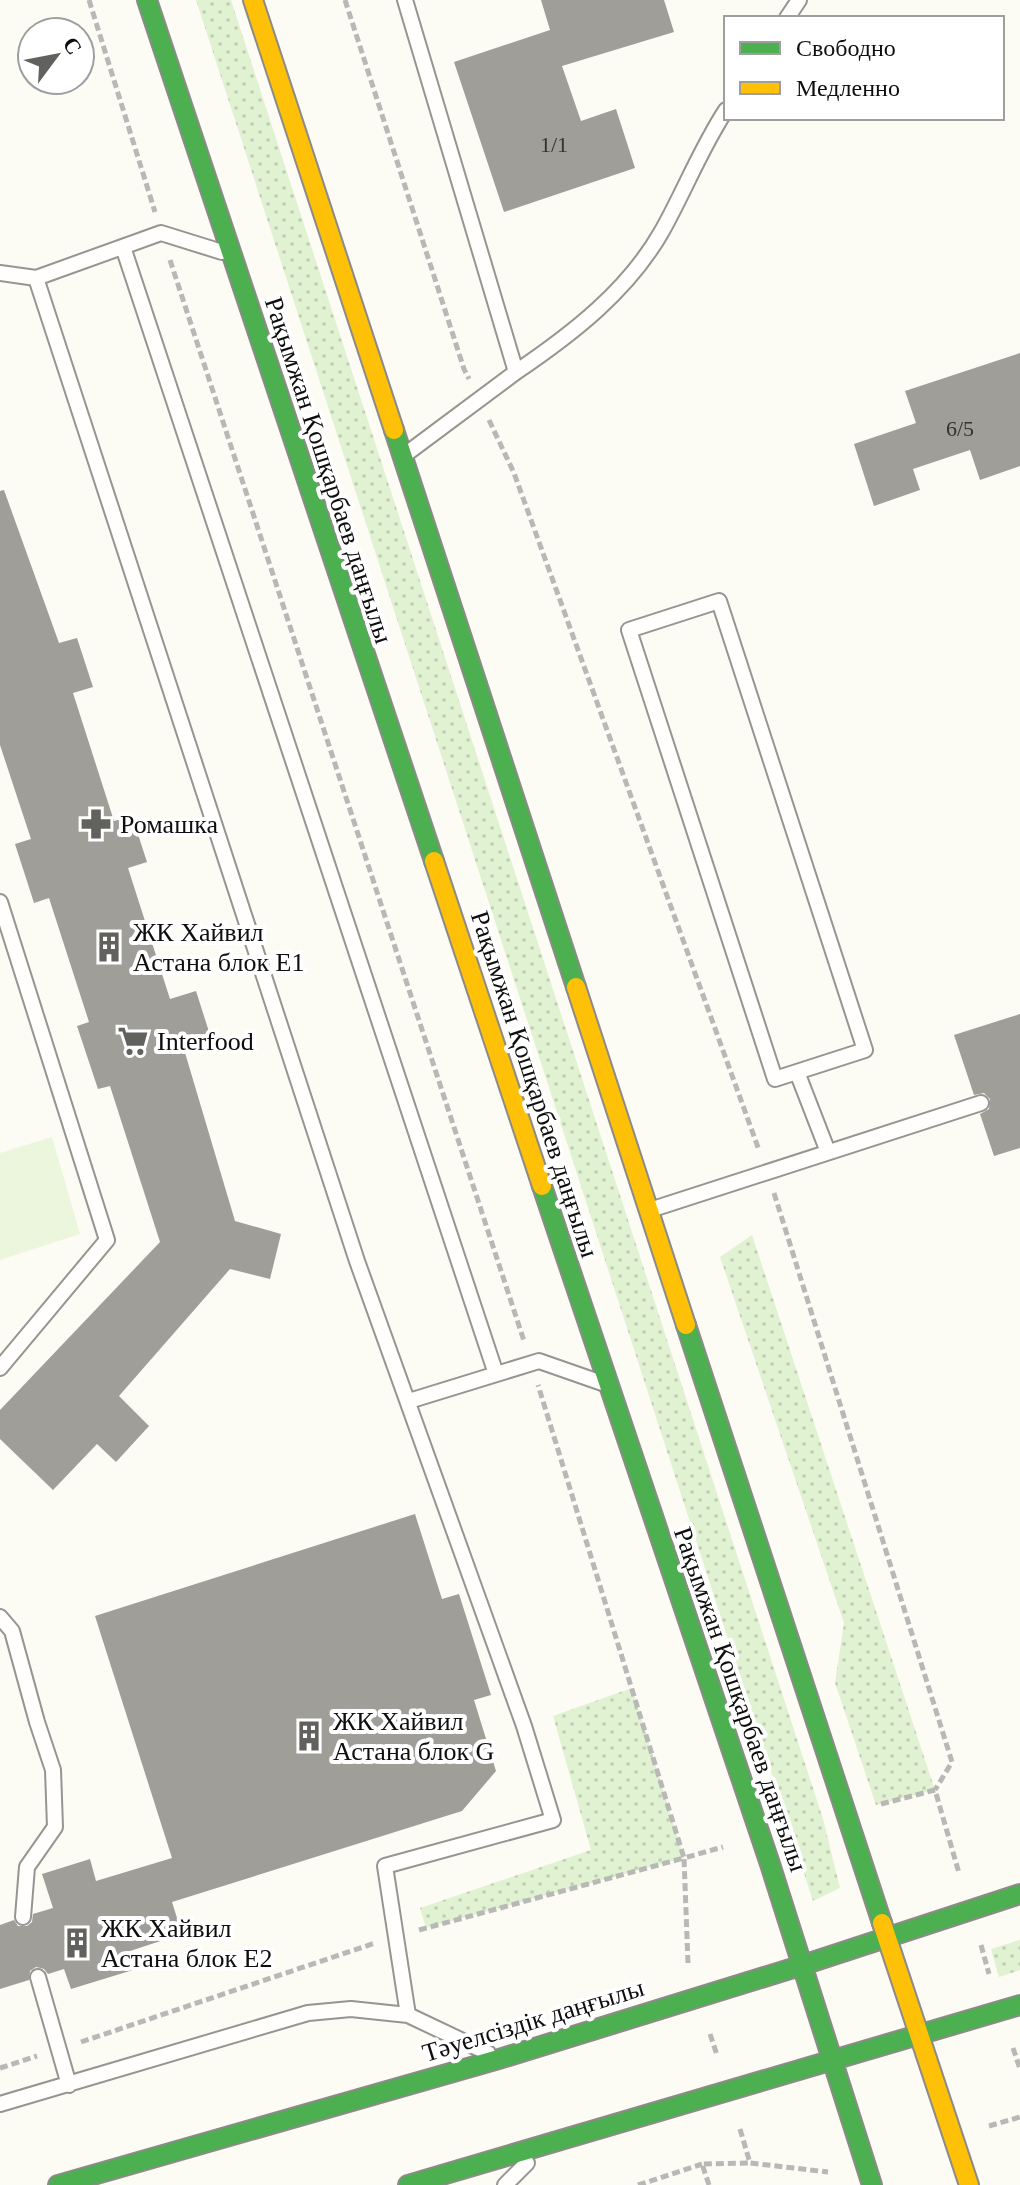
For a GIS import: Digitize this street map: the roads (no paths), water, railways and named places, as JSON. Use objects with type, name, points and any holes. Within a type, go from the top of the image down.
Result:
[{"type":"main road","name":"Рақымжан Қошқарбаев даңғылы","points":[[147,0],[803,1965],[872,2185]]},
{"type":"main road","points":[[253,0],[969,2185]]},
{"type":"main road","name":"Тәуелсіздік даңғылы","points":[[58,2185],[499,2059],[1020,1894]]},
{"type":"main road","points":[[408,2185],[1020,2005]]},
{"type":"lane","points":[[405,0],[516,372]]},
{"type":"lane","points":[[402,457],[569,335],[626,281],[661,234],[724,114]]},
{"type":"lane","points":[[0,273],[36,278],[161,233],[230,254]]},
{"type":"lane","points":[[123,247],[496,1374]]},
{"type":"lane","points":[[36,278],[357,1261],[524,1726],[553,1820],[385,1866],[408,2015]]},
{"type":"lane","points":[[719,601],[865,1050],[797,1072],[775,1079],[629,630],[719,601]]},
{"type":"lane","points":[[0,902],[107,1240],[0,1368]]},
{"type":"lane","points":[[797,1072],[828,1152]]},
{"type":"lane","points":[[649,1210],[981,1103]]},
{"type":"lane","points":[[409,1401],[539,1361],[608,1385]]},
{"type":"lane","points":[[0,1617],[12,1631],[53,1770],[55,1827],[27,1867],[23,1917]]},
{"type":"lane","points":[[38,1977],[69,2085]]},
{"type":"lane","points":[[0,2104],[308,2013],[351,2009],[408,2015],[499,2059]]},
{"type":"lane","points":[[505,2185],[547,2143]]},
{"type":"place","name":"Ромашка","points":[[96,824]]},
{"type":"place","name":"ЖК Хайвил Астана блок E1","points":[[109,947]]},
{"type":"place","name":"Interfood","points":[[133,1041]]},
{"type":"place","name":"ЖК Хайвил Астана блок G","points":[[309,1736]]},
{"type":"place","name":"ЖК Хайвил Астана блок E2","points":[[77,1943]]}]
